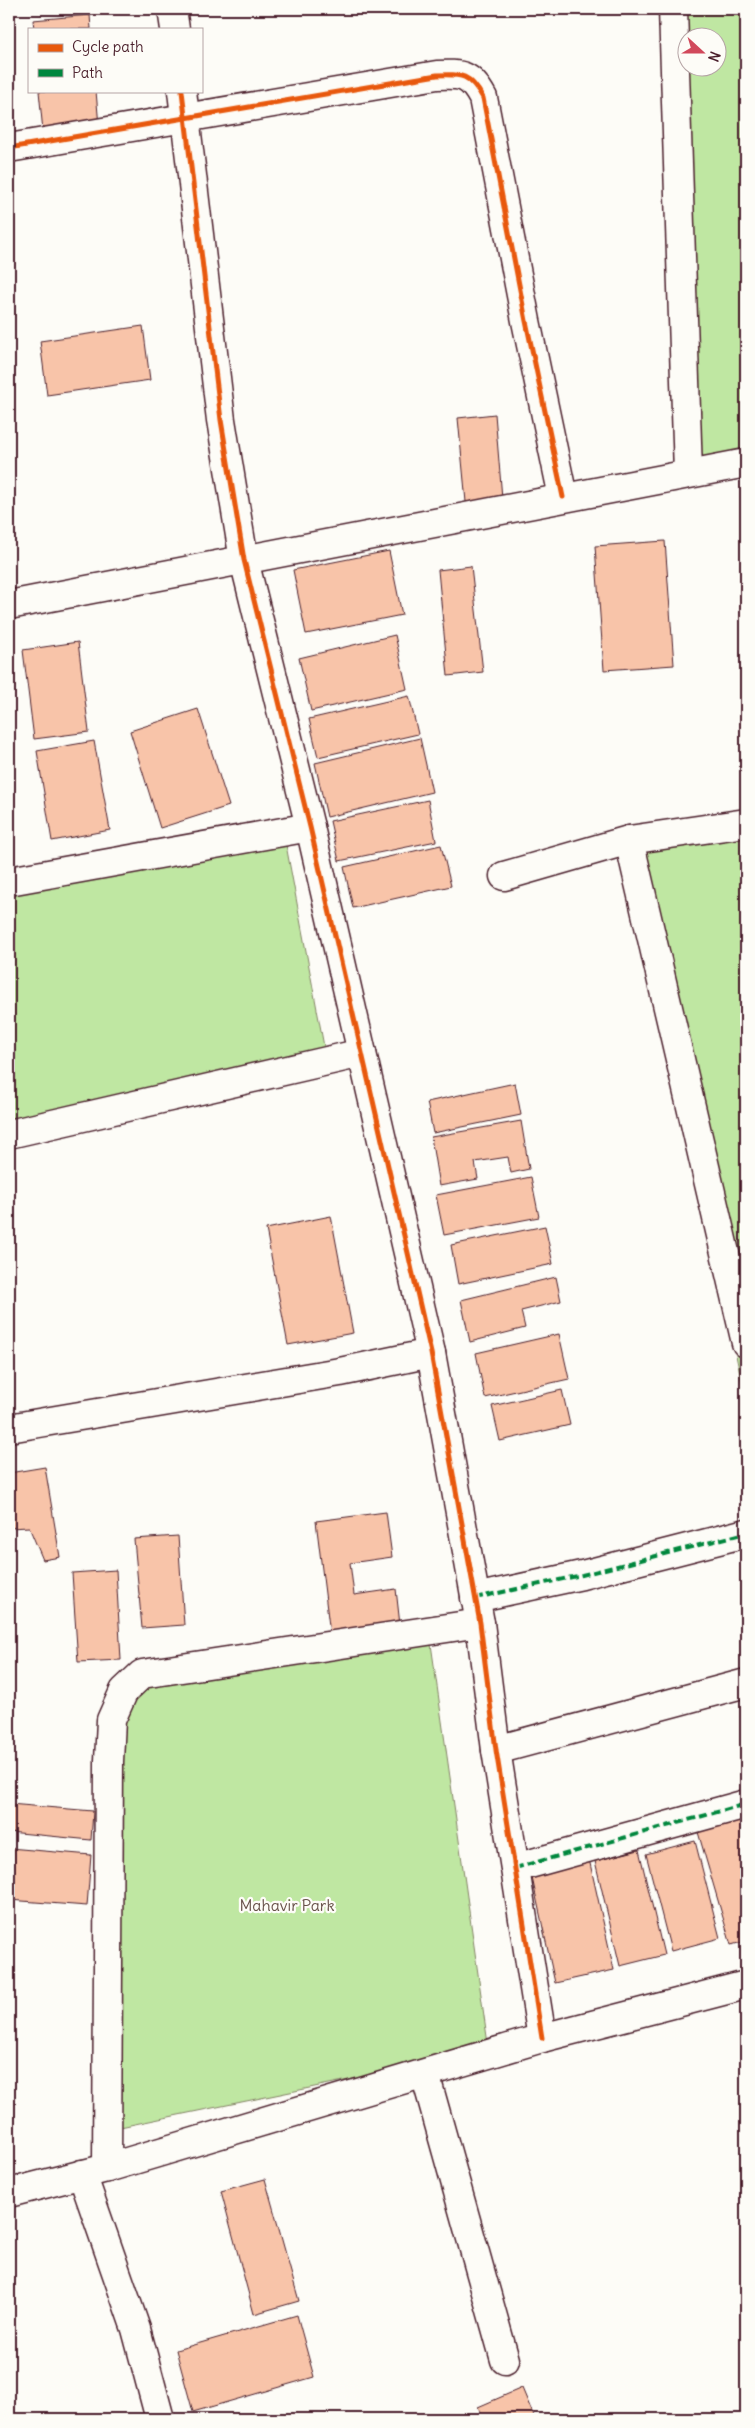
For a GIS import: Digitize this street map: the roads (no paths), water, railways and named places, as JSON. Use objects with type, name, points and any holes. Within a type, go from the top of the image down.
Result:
[{"type":"street","points":[[172,9],[174,28]]},
{"type":"street","points":[[673,9],[688,473]]},
{"type":"street","points":[[9,148],[184,104],[437,75],[460,74],[474,82],[483,98],[526,321],[563,497]]},
{"type":"street","points":[[184,104],[221,420],[244,560],[310,827],[431,1353],[478,1611],[496,1750],[542,2038]]},
{"type":"street","points":[[9,605],[746,462]]},
{"type":"street","points":[[504,876],[629,840],[746,823]]},
{"type":"street","points":[[9,882],[310,827]]},
{"type":"street","points":[[629,840],[746,1343]]},
{"type":"street","points":[[9,1134],[362,1053]]},
{"type":"street","points":[[9,1428],[340,1372],[431,1353]]},
{"type":"street","points":[[160,2419],[95,2171],[111,1720],[124,1691],[142,1674],[478,1611],[582,1575],[746,1533]]},
{"type":"street","points":[[496,1750],[746,1683]]},
{"type":"street","points":[[515,1868],[746,1804]]},
{"type":"street","points":[[9,2193],[95,2171],[542,2038],[746,1985]]},
{"type":"street","points":[[425,2074],[505,2360]]},
{"type":"park label","name":"Mahavir Park","points":[[287,1905]]}]
